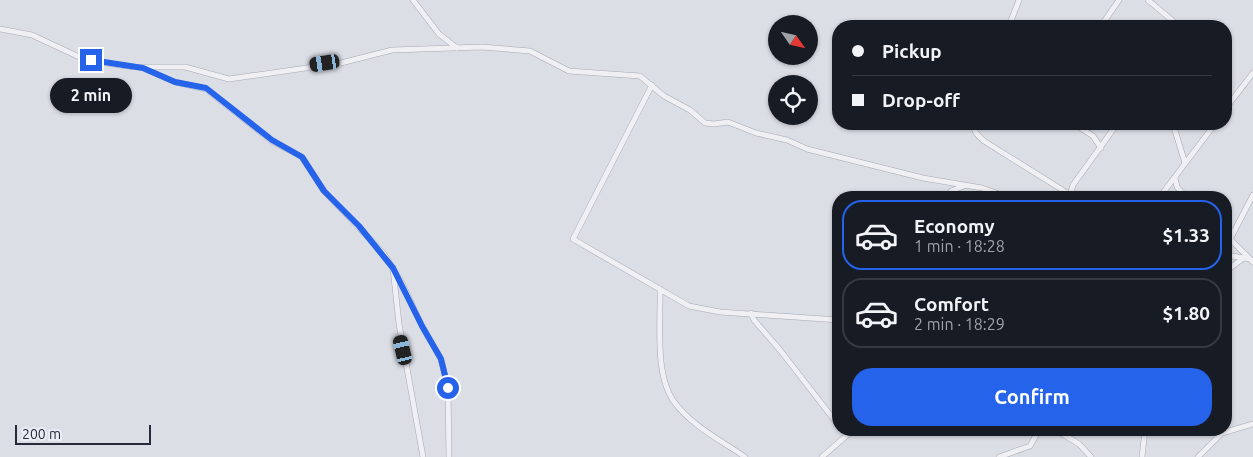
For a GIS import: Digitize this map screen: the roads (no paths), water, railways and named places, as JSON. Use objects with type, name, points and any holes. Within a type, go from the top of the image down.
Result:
[{"type":"street","points":[[413,0],[439,34],[457,48]]},
{"type":"street","points":[[1011,20],[1019,0]]},
{"type":"street","points":[[1105,20],[1120,0]]},
{"type":"street","points":[[1148,0],[1172,20]]},
{"type":"street","points":[[0,29],[32,35],[91,60],[143,68],[185,67],[222,78],[238,79],[341,62],[392,50],[457,48],[530,51],[541,55],[562,69],[640,76],[664,96],[709,124],[728,122],[756,133],[787,140],[808,149],[853,158],[923,178],[967,185],[987,191]]},
{"type":"street","points":[[143,68],[175,82],[206,88],[272,140],[302,157],[324,191],[365,232],[393,268],[441,359],[448,388],[450,457]]},
{"type":"street","points":[[1232,100],[1253,73]]},
{"type":"street","points":[[652,85],[573,237],[576,241],[681,302],[699,309],[832,320]]},
{"type":"street","points":[[974,130],[984,141],[1061,191]]},
{"type":"street","points":[[1084,130],[1094,136],[1101,148]]},
{"type":"street","points":[[1072,191],[1113,130]]},
{"type":"street","points":[[1175,130],[1185,163]]},
{"type":"street","points":[[1165,191],[1210,130]]},
{"type":"street","points":[[1175,178],[1177,187],[1181,191]]},
{"type":"street","points":[[952,191],[955,188],[967,185]]},
{"type":"street","points":[[1232,237],[1253,195]]},
{"type":"street","points":[[1232,240],[1252,260]]},
{"type":"street","points":[[1232,256],[1252,260]]},
{"type":"street","points":[[1232,267],[1245,257]]},
{"type":"street","points":[[393,268],[400,332],[423,457]]},
{"type":"street","points":[[660,289],[661,360],[668,390],[674,402],[684,414],[745,457]]},
{"type":"street","points":[[751,314],[832,417]]},
{"type":"street","points":[[1232,430],[1253,424]]},
{"type":"street","points":[[822,457],[847,436]]},
{"type":"street","points":[[999,457],[1030,446],[1036,436]]},
{"type":"street","points":[[1066,436],[1079,444],[1091,457]]},
{"type":"street","points":[[1142,457],[1144,436]]},
{"type":"street","points":[[1198,457],[1219,436]]}]
